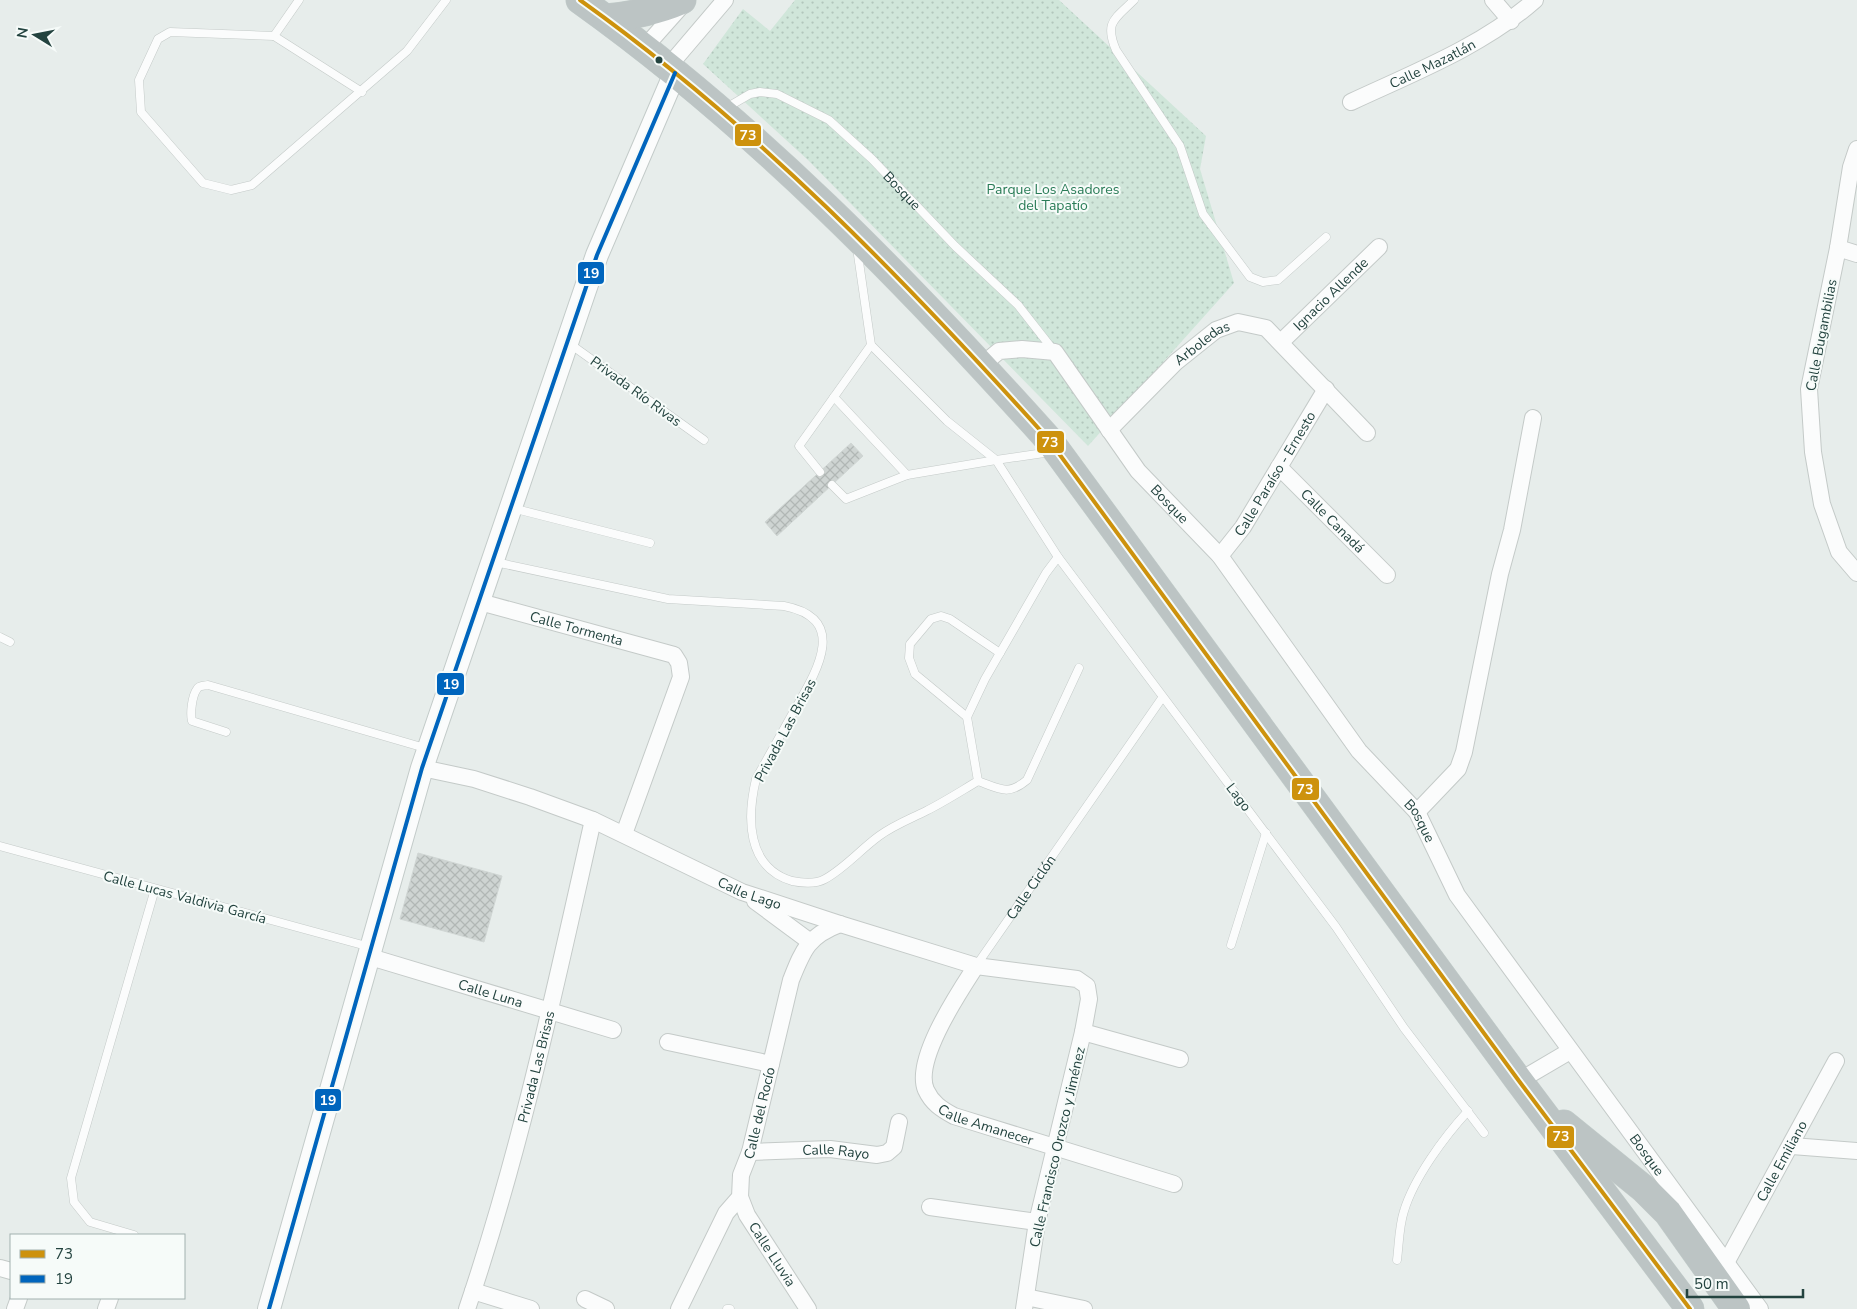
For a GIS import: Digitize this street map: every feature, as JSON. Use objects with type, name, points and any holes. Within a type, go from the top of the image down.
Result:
[{"type":"highway","points":[[580,0],[672,70],[854,232],[982,365],[1057,452],[1690,1309]]},
{"type":"highway","points":[[606,18],[635,15],[663,8],[682,0]]},
{"type":"highway","points":[[1526,1089],[1644,1189],[1674,1207],[1740,1301]]},
{"type":"street","points":[[644,48],[686,0]]},
{"type":"street","points":[[269,1309],[368,951],[425,758],[494,562],[597,255],[672,70],[725,0]]},
{"type":"street","points":[[1493,0],[1511,21]]},
{"type":"street","name":"Calle Mazatlán","points":[[1351,102],[1431,64],[1511,21],[1535,0]]},
{"type":"street","name":"Calle Bugambilias","points":[[1857,150],[1809,389],[1813,452],[1822,504],[1839,552],[1857,574]]},
{"type":"street","name":"Ignacio Allende","points":[[1281,342],[1379,247]]},
{"type":"street","points":[[1838,248],[1857,254]]},
{"type":"street","name":"Arboledas","points":[[1109,430],[1176,362],[1216,330],[1238,322],[1266,328],[1367,433]]},
{"type":"street","points":[[982,365],[999,351],[1022,349],[1054,352]]},
{"type":"street","name":"Bosque","points":[[1054,352],[1138,471],[1220,556],[1359,751],[1417,812],[1457,895],[1570,1051],[1674,1207],[1727,1261],[1740,1301],[1760,1309]]},
{"type":"street","name":"Calle Paraíso - Ernesto","points":[[1220,556],[1243,527],[1326,389]]},
{"type":"street","points":[[1417,812],[1458,769],[1464,752],[1500,574],[1512,530],[1533,418]]},
{"type":"street","name":"Calle Canadá","points":[[1279,467],[1388,575]]},
{"type":"street","name":"Calle Tormenta","points":[[480,602],[674,655],[679,663],[681,677],[624,834]]},
{"type":"street","name":"Calle Lago","points":[[425,758],[474,779],[593,820],[742,892],[976,966],[1077,979],[1087,986]]},
{"type":"street","name":"Privada Las Brisas","points":[[467,1309],[505,1190],[550,1012],[593,820]]},
{"type":"street","points":[[742,892],[810,941],[822,931],[840,924]]},
{"type":"street","name":"Calle del Rocío","points":[[740,1197],[741,1175],[750,1152],[791,980],[810,941]]},
{"type":"street","name":"Calle Luna","points":[[368,951],[550,1012],[613,1030]]},
{"type":"street","name":"Calle Ciclón","points":[[925,1088],[926,1062],[944,1015],[976,966]]},
{"type":"street","name":"Calle Francisco Orozco y Jiménez","points":[[1025,1303],[1036,1222],[1083,1032],[1089,999],[1087,986]]},
{"type":"street","points":[[1083,1032],[1180,1059]]},
{"type":"street","points":[[668,1042],[771,1064]]},
{"type":"street","points":[[1526,1089],[1570,1051]]},
{"type":"street","name":"Calle Emiliano","points":[[1727,1261],[1792,1146],[1836,1061]]},
{"type":"street","name":"Calle Amanecer","points":[[925,1088],[938,1107],[954,1116],[1174,1184]]},
{"type":"street","name":"Calle Rayo","points":[[750,1152],[830,1149],[877,1155],[887,1153],[894,1147],[899,1122]]},
{"type":"street","points":[[1792,1146],[1857,1151]]},
{"type":"street","points":[[679,1309],[726,1213],[740,1197]]},
{"type":"street","name":"Calle Lluvia","points":[[740,1197],[747,1215],[808,1309]]},
{"type":"street","points":[[930,1207],[1036,1222]]},
{"type":"street","points":[[473,1291],[531,1309]]},
{"type":"street","points":[[585,1299],[606,1309]]},
{"type":"street","points":[[1025,1303],[1084,1309]]},
{"type":"lane","points":[[274,36],[299,0]]},
{"type":"lane","points":[[362,92],[274,36],[170,32],[158,39],[139,80],[142,112],[203,183],[231,190],[252,185],[362,92],[408,51],[446,0]]},
{"type":"lane","points":[[1134,0],[1113,21],[1109,35],[1116,50],[1180,146],[1203,214],[1250,277],[1263,282],[1278,280],[1326,237]]},
{"type":"lane","name":"Bosque","points":[[720,112],[750,94],[760,92],[777,94],[829,120],[872,159],[955,246],[1018,305],[1054,352]]},
{"type":"lane","points":[[820,472],[799,446],[871,345],[854,232]]},
{"type":"lane","name":"Privada Río Rivas","points":[[568,342],[704,440]]},
{"type":"lane","name":"Lago","points":[[871,345],[947,421],[996,460],[1058,557],[1162,698],[1336,927],[1404,1028],[1484,1133]]},
{"type":"lane","points":[[834,397],[907,475]]},
{"type":"lane","points":[[832,485],[846,499],[907,475],[1057,452]]},
{"type":"lane","points":[[512,508],[650,543]]},
{"type":"lane","points":[[1058,557],[1046,573],[1000,652],[967,717],[978,781],[1003,790],[1015,789],[1027,780],[1080,668]]},
{"type":"lane","name":"Privada Las Brisas","points":[[494,562],[668,599],[784,606],[798,609],[818,623],[823,647],[816,673],[756,779],[752,798],[753,839],[765,866],[780,877],[796,882],[813,882],[825,878],[878,836],[978,781]]},
{"type":"lane","points":[[967,717],[915,674],[908,658],[910,644],[931,619],[941,616],[950,619],[1000,652]]},
{"type":"lane","points":[[0,637],[10,642]]},
{"type":"lane","points":[[226,732],[192,721],[190,715],[197,689],[200,686],[208,686],[425,758]]},
{"type":"lane","name":"Calle Ciclón","points":[[976,966],[1162,698]]},
{"type":"lane","points":[[1231,945],[1266,833]]},
{"type":"lane","name":"Calle Lucas Valdivia García","points":[[0,846],[155,888],[368,951]]},
{"type":"lane","points":[[131,1234],[90,1222],[74,1202],[72,1178],[155,888]]},
{"type":"lane","points":[[1397,1260],[1403,1212],[1413,1186],[1457,1123],[1468,1111]]},
{"type":"green space","name":"Parque Los Asadores del Tapatío","points":[[795,0],[1059,0],[1206,136],[1200,169],[1234,283],[1088,446],[808,160],[703,64],[743,9],[770,31]]},
{"type":"building","points":[[851,443],[863,456],[777,536],[765,522]]},
{"type":"building","points":[[418,853],[502,876],[484,942],[400,919]]},
{"type":"transit line","name":"73","points":[[580,0],[645,48],[768,152],[884,264],[1049,440],[1519,1081],[1690,1309]]},
{"type":"transit line","name":"19","points":[[269,1309],[422,768],[597,255],[675,73]]}]
